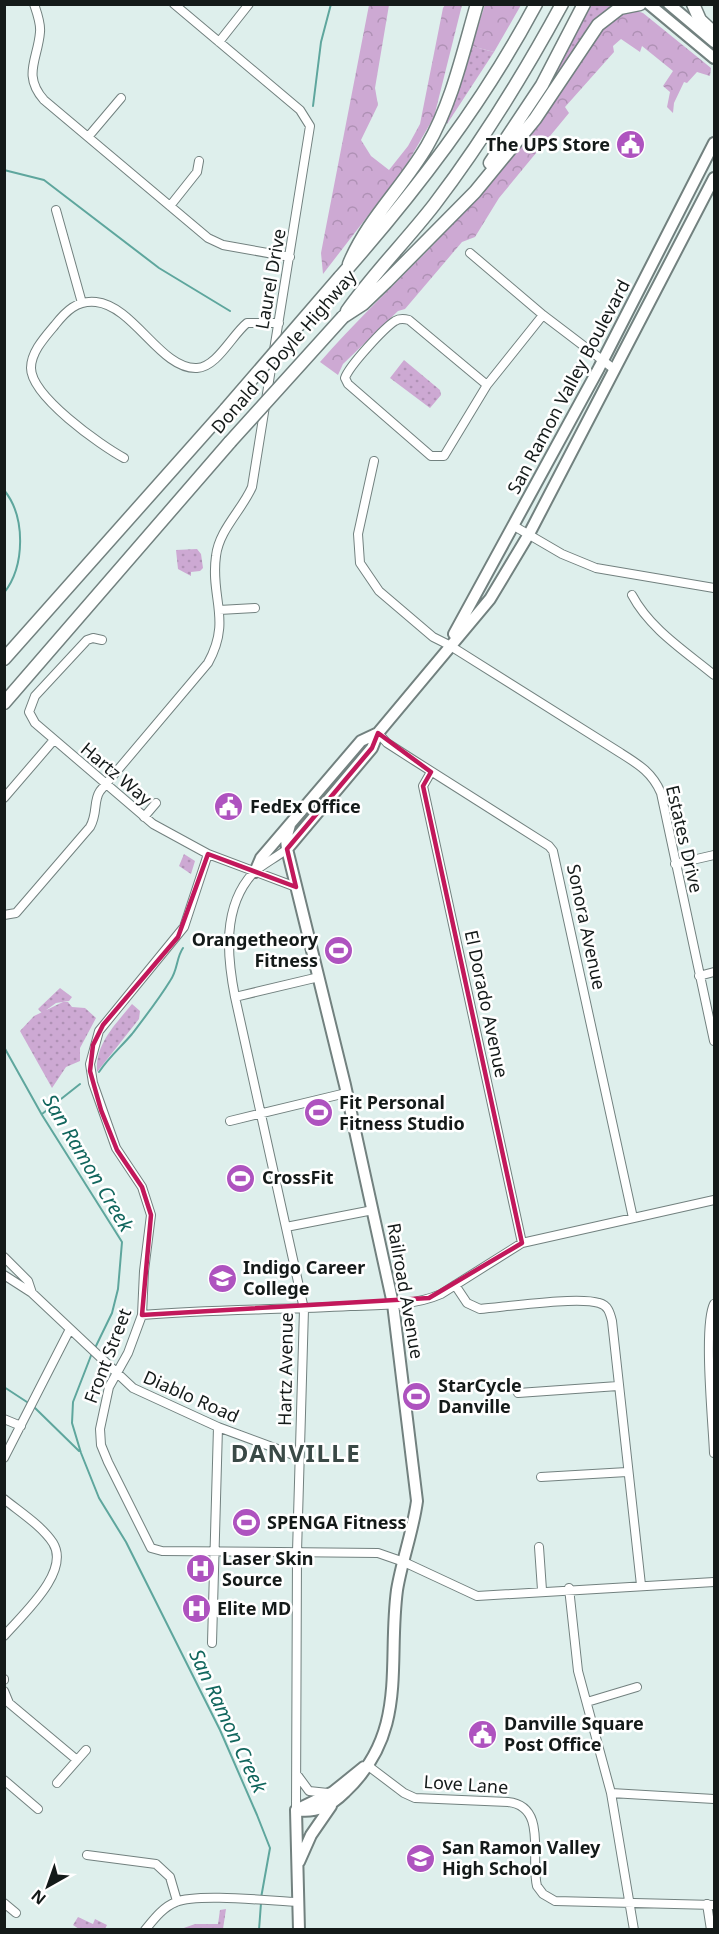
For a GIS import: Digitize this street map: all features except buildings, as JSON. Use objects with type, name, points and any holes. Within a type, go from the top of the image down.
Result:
[{"type":"highway","points":[[343,274],[359,239],[417,162],[441,118],[477,4]]},
{"type":"highway","name":"Donald D Doyle Highway","points":[[4,659],[387,226],[452,141],[486,90],[536,4]]},
{"type":"highway","name":"Donald D Doyle Highway","points":[[4,704],[230,442],[360,300],[471,154],[506,102],[562,4]]},
{"type":"highway","points":[[462,203],[525,113],[584,4]]},
{"type":"highway","points":[[360,300],[476,192],[536,119],[598,25],[620,8],[640,4]]},
{"type":"highway","points":[[693,4],[700,20],[714,33]]},
{"type":"main road","points":[[649,4],[714,58]]},
{"type":"main road","points":[[669,4],[714,42]]},
{"type":"main road","name":"San Ramon Valley Boulevard","points":[[449,645],[475,593],[514,526],[602,362],[714,143]]},
{"type":"main road","name":"San Ramon Valley Boulevard","points":[[287,849],[372,748],[378,733],[449,645],[490,599],[529,534],[714,178]]},
{"type":"main road","name":"San Ramon Valley Boulevard","points":[[255,872],[261,858],[360,741],[378,733]]},
{"type":"main road","name":"Railroad Avenue","points":[[290,825],[286,839],[287,849],[319,977],[393,1304],[417,1501],[396,1602],[391,1713],[377,1748],[358,1780],[333,1804],[311,1835],[297,1871]]},
{"type":"main road","name":"Railroad Avenue","points":[[296,1809],[333,1792],[367,1765]]},
{"type":"main road","points":[[299,1929],[296,1809],[309,1812],[333,1804]]},
{"type":"street","points":[[34,4],[40,31],[31,69],[33,84],[44,100],[170,206],[218,243],[290,257]]},
{"type":"street","name":"Laurel Drive","points":[[105,785],[208,663],[220,638],[216,553],[226,530],[252,487],[310,126],[300,110],[174,4]]},
{"type":"street","points":[[219,42],[249,4]]},
{"type":"street","points":[[88,137],[121,98]]},
{"type":"street","points":[[170,206],[197,172],[200,161]]},
{"type":"street","points":[[56,210],[82,303]]},
{"type":"street","points":[[470,253],[543,315],[614,369]]},
{"type":"street","points":[[124,458],[102,444],[45,397],[32,376],[33,356],[63,315],[82,303],[102,303],[117,311],[178,363],[190,368],[201,368],[211,363],[247,323],[279,322]]},
{"type":"street","points":[[488,385],[409,320],[402,319],[396,320],[345,378],[348,384],[431,456],[444,456],[488,385],[543,315]]},
{"type":"street","name":"Estates Drive","points":[[374,461],[358,534],[360,562],[379,591],[433,637],[652,774],[661,793],[714,1041]]},
{"type":"street","points":[[514,526],[562,554],[596,568],[714,588]]},
{"type":"street","points":[[632,595],[652,624],[714,675]]},
{"type":"street","points":[[219,610],[255,608]]},
{"type":"street","name":"Hartz Way","points":[[102,640],[93,638],[87,640],[35,696],[30,706],[30,716],[53,741],[144,817],[170,835],[208,854],[296,887]]},
{"type":"street","name":"Sonora Avenue","points":[[378,733],[387,743],[553,851],[633,1218]]},
{"type":"street","points":[[4,798],[53,741]]},
{"type":"street","name":"El Dorado Avenue","points":[[432,772],[423,786],[522,1243]]},
{"type":"street","points":[[4,915],[16,913],[90,827],[97,812],[96,797],[105,785]]},
{"type":"street","points":[[144,817],[156,803]]},
{"type":"street","name":"San Ramon Valley Boulevard","points":[[255,872],[287,849]]},
{"type":"street","name":"Front Street","points":[[208,854],[184,927],[99,1031],[91,1056],[90,1071],[101,1110],[117,1150],[142,1187],[151,1215],[144,1271],[142,1316],[128,1353],[114,1374],[104,1402],[101,1445],[151,1548],[162,1551],[213,1550]]},
{"type":"street","points":[[675,864],[714,855]]},
{"type":"street","name":"Hartz Avenue","points":[[255,872],[238,898],[228,939],[228,962],[304,1309],[303,1382],[298,1457],[296,1809]]},
{"type":"street","points":[[699,976],[714,972]]},
{"type":"street","points":[[235,997],[319,977]]},
{"type":"street","points":[[230,1121],[346,1094]]},
{"type":"street","points":[[142,1316],[393,1304],[435,1297],[522,1243],[714,1200]]},
{"type":"street","points":[[286,1227],[373,1210]]},
{"type":"street","name":"Diablo Road","points":[[4,1257],[28,1281],[32,1293]]},
{"type":"street","name":"Diablo Road","points":[[4,1275],[32,1293],[114,1374],[144,1395],[218,1427],[298,1457]]},
{"type":"street","points":[[455,1286],[467,1303],[480,1309],[575,1302],[600,1303],[608,1308],[612,1321],[641,1585]]},
{"type":"street","points":[[714,1304],[710,1319],[714,1453]]},
{"type":"street","points":[[4,1458],[70,1329]]},
{"type":"street","points":[[518,1393],[618,1386]]},
{"type":"street","points":[[4,1419],[23,1424]]},
{"type":"street","points":[[212,1643],[218,1427]]},
{"type":"street","points":[[541,1477],[627,1472]]},
{"type":"street","points":[[4,1499],[52,1543],[57,1561],[49,1583],[4,1636]]},
{"type":"street","points":[[539,1547],[542,1590]]},
{"type":"street","points":[[213,1550],[378,1553],[404,1562],[477,1596],[569,1588],[714,1582]]},
{"type":"street","points":[[569,1588],[578,1671],[611,1793],[634,1929]]},
{"type":"street","points":[[587,1702],[637,1687]]},
{"type":"street","points":[[4,1692],[9,1703],[77,1760]]},
{"type":"street","points":[[57,1783],[86,1750]]},
{"type":"street","name":"Love Lane","points":[[367,1765],[404,1793],[415,1797],[516,1803],[526,1810],[533,1819],[535,1878],[543,1894],[555,1900],[711,1905]]},
{"type":"street","points":[[296,1772],[309,1791],[333,1792]]},
{"type":"street","points":[[4,1780],[38,1809]]},
{"type":"street","points":[[611,1793],[714,1799]]},
{"type":"street","points":[[87,1855],[156,1863],[170,1877],[177,1901]]},
{"type":"street","points":[[146,1929],[163,1910],[177,1901],[246,1899],[298,1902]]},
{"type":"street","points":[[4,1903],[16,1913]]},
{"type":"street","points":[[711,1905],[711,1929]]},
{"type":"highlighted area","points":[[378,733],[431,772],[423,786],[522,1243],[429,1298],[142,1315],[151,1215],[142,1187],[117,1150],[101,1110],[90,1071],[93,1045],[103,1025],[178,937],[208,854],[296,887],[287,849],[372,748]]},
{"type":"green space","points":[[369,5],[389,5],[375,88],[378,105],[361,140],[371,156],[389,170],[408,146],[420,124],[443,8],[445,5],[462,5],[434,117],[404,169],[323,274],[321,253]]},
{"type":"green space","points":[[485,5],[521,5],[494,52],[471,46]]},
{"type":"green space","points":[[589,5],[613,5],[598,17],[540,100]]},
{"type":"green space","points":[[634,10],[643,13],[711,68],[710,76],[697,72],[687,83],[684,82],[674,103],[673,113],[667,107],[670,92],[663,86],[673,71],[642,46],[640,52],[621,39],[613,46],[614,52],[565,107],[569,113],[499,198],[475,237],[462,242],[405,309],[398,311],[343,364],[338,375],[320,362],[475,200],[521,142],[597,35],[614,17]]},
{"type":"green space","points":[[471,46],[494,52],[447,124],[446,121]]},
{"type":"green space","points":[[404,360],[440,390],[441,395],[430,408],[390,378]]},
{"type":"green space","points":[[197,549],[201,554],[203,568],[200,571],[191,572],[191,576],[178,569],[176,550]]},
{"type":"green space","points":[[184,854],[195,861],[191,874],[179,866]]},
{"type":"green space","points":[[60,988],[72,997],[69,1001],[56,1003],[42,1013],[38,1009]]},
{"type":"green space","points":[[63,1002],[68,1002],[72,1007],[85,1008],[96,1018],[80,1048],[80,1061],[66,1067],[52,1088],[20,1031],[34,1016]]},
{"type":"green space","points":[[132,1004],[140,1011],[139,1019],[97,1072],[99,1053],[107,1035]]},
{"type":"green space","points":[[226,1909],[223,1929],[181,1929],[195,1924],[218,1924],[220,1910]]},
{"type":"green space","points":[[78,1917],[93,1924],[95,1919],[107,1925],[105,1929],[79,1929],[73,1925]]},
{"type":"waterway","points":[[313,106],[321,42],[331,4]]},
{"type":"waterway","points":[[4,170],[44,180],[159,268],[230,311]]},
{"type":"waterway","name":"San Ramon Creek","points":[[4,490],[16,514],[20,542],[16,569],[4,593]]},
{"type":"waterway","points":[[99,1072],[132,1034],[173,977],[183,948]]},
{"type":"waterway","name":"San Ramon Creek","points":[[4,1047],[42,1115],[122,1242],[118,1289],[112,1313],[95,1348]]},
{"type":"waterway","points":[[42,1114],[80,1084]]},
{"type":"waterway","name":"San Ramon Creek","points":[[92,1353],[73,1402],[72,1423],[81,1453],[99,1498],[126,1542],[220,1730],[257,1815],[270,1848],[261,1898]]},
{"type":"waterway","points":[[4,1387],[30,1404]]},
{"type":"waterway","points":[[34,1407],[79,1451]]},
{"type":"waterway","name":"San Ramon Creek","points":[[259,1930],[261,1903]]},
{"type":"place","name":"The UPS Store","points":[[631,145]]},
{"type":"place","name":"FedEx Office","points":[[229,807]]},
{"type":"place","name":"Orangetheory Fitness","points":[[339,950]]},
{"type":"place","name":"Fit Personal Fitness Studio","points":[[318,1113]]},
{"type":"place","name":"CrossFit","points":[[241,1178]]},
{"type":"place","name":"Indigo Career College","points":[[222,1278]]},
{"type":"place","name":"StarCycle Danville","points":[[417,1396]]},
{"type":"place","name":"SPENGA Fitness","points":[[246,1523]]},
{"type":"place","name":"Laser Skin Source","points":[[201,1569]]},
{"type":"place","name":"Elite MD","points":[[196,1609]]},
{"type":"place","name":"Danville Square Post Office","points":[[483,1734]]},
{"type":"place","name":"San Ramon Valley High School","points":[[421,1858]]},
{"type":"district","name":"DANVILLE","points":[[296,1454]]}]
